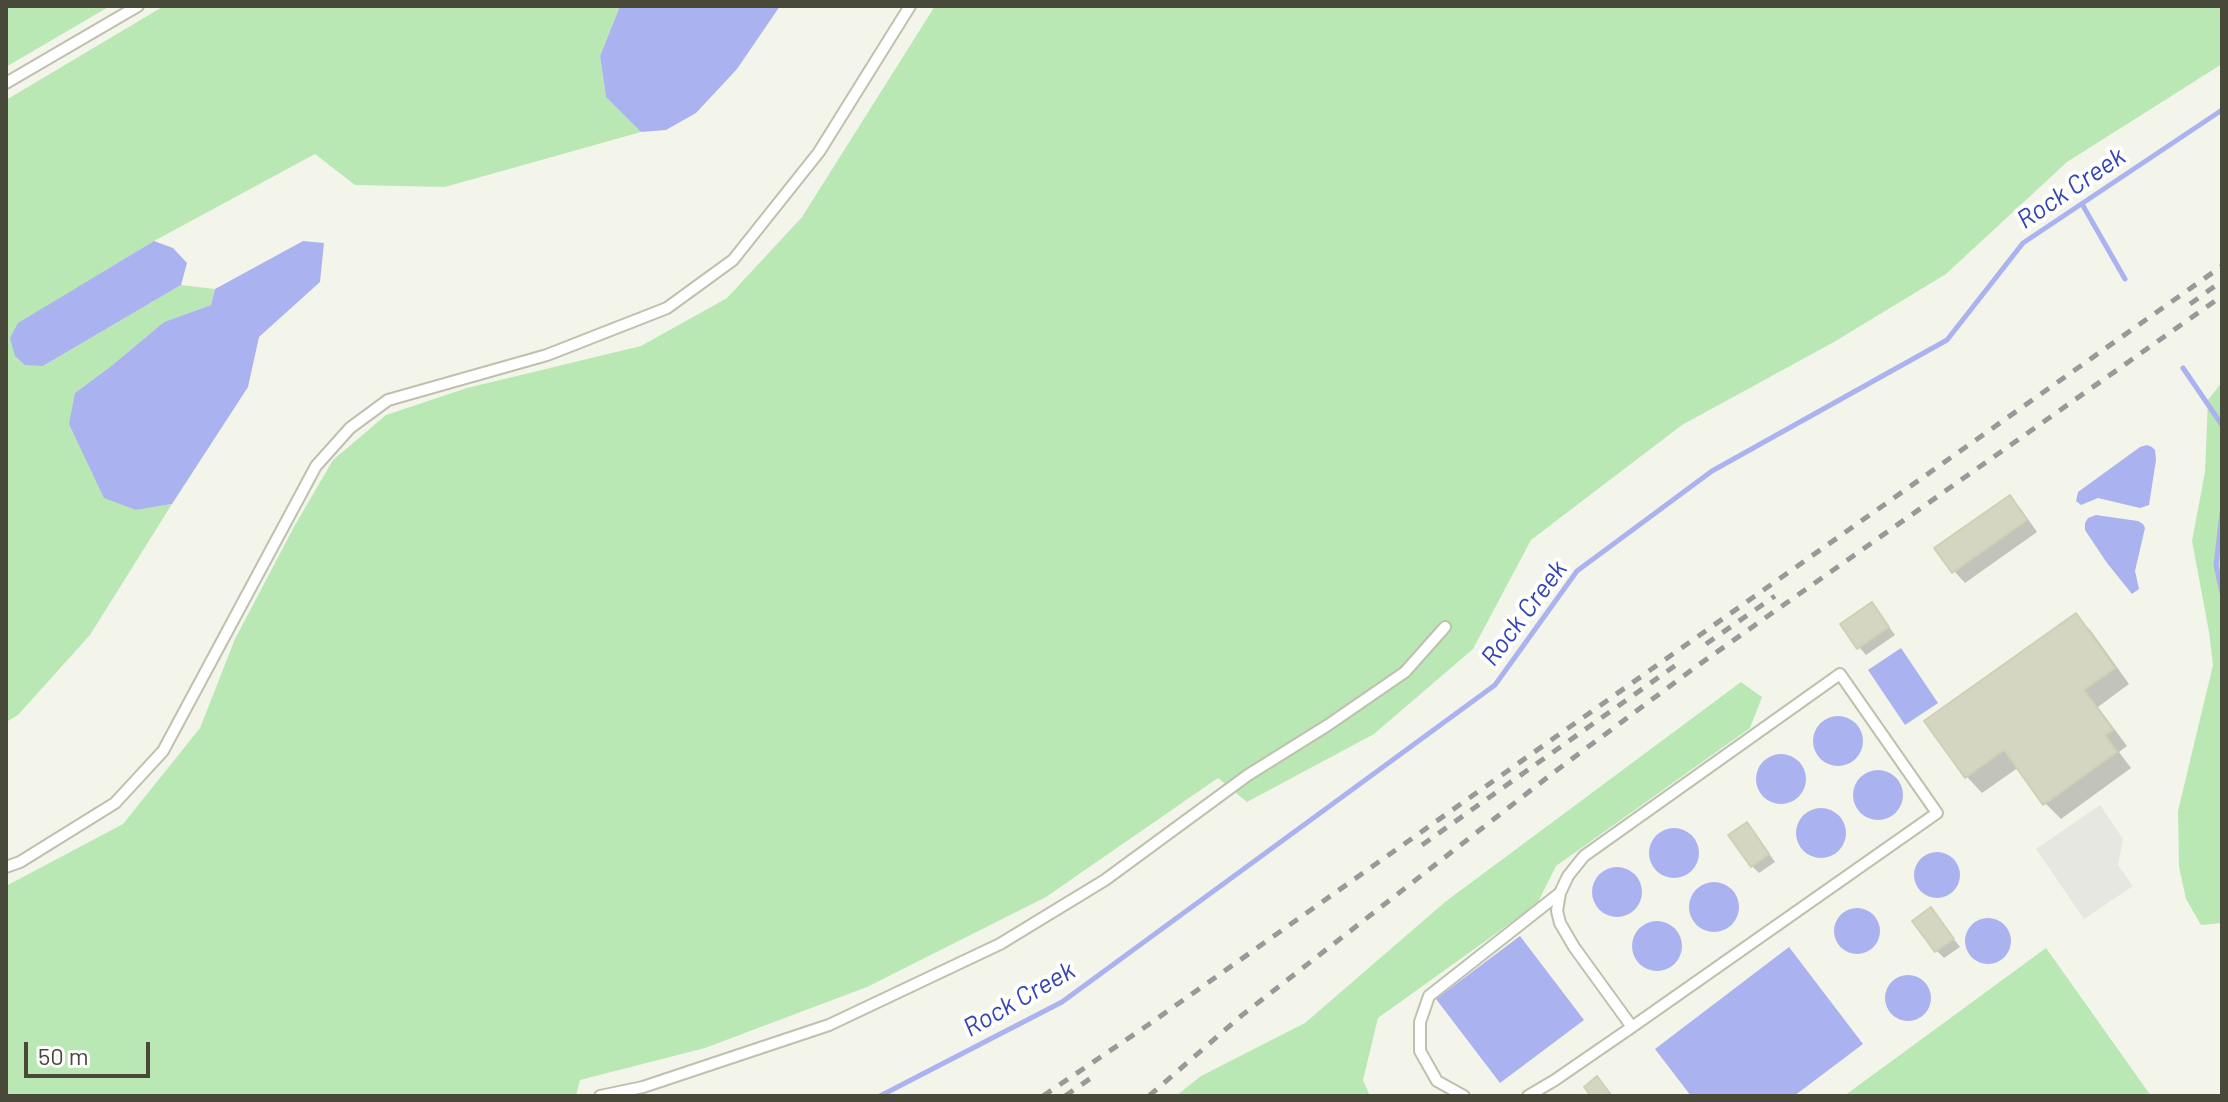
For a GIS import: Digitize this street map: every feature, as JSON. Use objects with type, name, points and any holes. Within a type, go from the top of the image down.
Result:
[{"type":"lane","points":[[6,83],[138,6]]},
{"type":"lane","points":[[6,867],[20,862],[115,803],[163,751],[316,466],[350,428],[388,400],[547,355],[667,308],[733,260],[819,152],[910,6]]},
{"type":"lane","points":[[600,1096],[643,1087],[829,1025],[1000,944],[1105,880],[1248,775],[1405,672],[1445,627]]},
{"type":"lane","points":[[1528,1096],[1632,1027],[1937,813],[1840,674],[1584,856],[1568,876],[1560,893],[1557,911],[1560,923],[1632,1027]]},
{"type":"lane","points":[[1464,1096],[1437,1081],[1420,1051],[1420,1022],[1429,996],[1560,893]]},
{"type":"green space","points":[[6,6],[110,6],[6,67]]},
{"type":"green space","points":[[164,6],[620,6],[600,56],[606,97],[641,132],[445,187],[355,185],[315,154],[154,241],[19,323],[43,366],[181,285],[215,289],[211,305],[164,322],[75,393],[136,510],[172,504],[90,635],[18,715],[6,722],[6,100]]},
{"type":"green space","points":[[935,6],[2222,6],[2222,64],[2067,162],[1946,274],[1834,342],[1682,425],[1531,540],[1473,649],[1374,734],[1247,802],[1218,778],[1046,897],[867,987],[705,1048],[580,1080],[576,1096],[6,1096],[6,886],[123,824],[200,728],[235,639],[333,460],[386,415],[467,388],[641,346],[727,298],[802,217]]},
{"type":"green space","points":[[2222,382],[2222,923],[2201,925],[2186,899],[2179,867],[2178,811],[2213,665],[2192,541],[2205,472],[2208,400]]},
{"type":"green space","points":[[1741,682],[1762,697],[1750,728],[1556,866],[1537,904],[1378,1018],[1363,1080],[1370,1096],[1176,1096],[1201,1076],[1305,1023],[1445,902]]},
{"type":"green space","points":[[2046,948],[2153,1096],[1844,1096]]},
{"type":"shaded area","points":[[2100,805],[2123,839],[2118,865],[2133,886],[2084,919],[2036,849]]},
{"type":"water","points":[[620,6],[780,6],[737,69],[696,113],[666,130],[641,132],[606,97],[600,56]]},
{"type":"water","points":[[154,241],[173,248],[187,263],[181,285],[43,366],[25,365],[15,356],[10,338],[18,323]]},
{"type":"water","points":[[303,241],[324,243],[320,282],[259,337],[248,387],[172,504],[136,510],[104,498],[69,424],[75,393],[164,322],[211,305],[215,289]]},
{"type":"water","points":[[2147,445],[2155,450],[2156,460],[2149,505],[2140,508],[2098,498],[2081,505],[2076,501],[2078,492]]},
{"type":"water","points":[[2096,515],[2138,521],[2145,528],[2135,571],[2139,589],[2132,594],[2085,530],[2088,518]]},
{"type":"water","points":[[1901,648],[1938,703],[1905,725],[1868,670]]},
{"type":"water","points":[[1828,717],[1848,717],[1862,731],[1862,751],[1848,765],[1828,765],[1814,751],[1814,731]]},
{"type":"water","points":[[1771,755],[1791,755],[1805,769],[1805,789],[1791,803],[1771,803],[1757,789],[1757,769]]},
{"type":"water","points":[[1868,771],[1888,771],[1902,785],[1902,805],[1888,819],[1868,819],[1854,805],[1854,785]]},
{"type":"water","points":[[1811,809],[1831,809],[1845,823],[1845,843],[1831,857],[1811,857],[1797,843],[1797,823]]},
{"type":"water","points":[[1674,828],[1692,835],[1699,853],[1692,871],[1674,878],[1656,871],[1649,853],[1656,835]]},
{"type":"water","points":[[1937,852],[1953,859],[1960,875],[1953,891],[1937,898],[1921,891],[1914,875],[1921,859]]},
{"type":"water","points":[[1607,868],[1627,868],[1641,882],[1641,902],[1627,916],[1607,916],[1593,902],[1593,882]]},
{"type":"water","points":[[1704,883],[1724,883],[1738,897],[1738,917],[1724,931],[1704,931],[1690,917],[1690,897]]},
{"type":"water","points":[[1857,908],[1873,915],[1880,931],[1873,947],[1857,954],[1841,947],[1834,931],[1841,915]]},
{"type":"water","points":[[1988,918],[2004,925],[2011,941],[2004,957],[1988,964],[1972,957],[1965,941],[1972,925]]},
{"type":"water","points":[[1647,922],[1667,922],[1681,936],[1681,956],[1667,970],[1647,970],[1633,956],[1633,936]]},
{"type":"water","points":[[1520,936],[1584,1020],[1500,1083],[1436,999]]},
{"type":"water","points":[[1789,947],[1863,1044],[1794,1096],[1691,1096],[1655,1049]]},
{"type":"water","points":[[1908,975],[1924,982],[1931,998],[1924,1014],[1908,1021],[1892,1014],[1885,998],[1892,982]]},
{"type":"building","points":[[2010,495],[2027,520],[1952,573],[1934,548]]},
{"type":"building","points":[[1872,602],[1889,627],[1857,649],[1840,624]]},
{"type":"building","points":[[2076,613],[2115,668],[2084,690],[2113,730],[2105,735],[2117,752],[2043,805],[2004,750],[1965,778],[1924,721]]},
{"type":"building","points":[[1747,822],[1769,854],[1751,867],[1728,835]]},
{"type":"building","points":[[1931,907],[1954,939],[1935,952],[1912,921]]},
{"type":"building","points":[[1597,1076],[1612,1096],[1591,1096],[1584,1087]]},
{"type":"waterway","name":"Rock Creek","points":[[880,1096],[1062,1002],[1495,685],[1577,571],[1712,471],[1947,340],[2023,243],[2222,110]]},
{"type":"waterway","points":[[2082,204],[2125,279]]},
{"type":"waterway","points":[[2183,368],[2222,425]]},
{"type":"waterway","points":[[2222,513],[2216,565],[2222,593]]},
{"type":"railway","points":[[1043,1096],[2222,266]]},
{"type":"railway","points":[[2190,304],[2222,281]]},
{"type":"railway","points":[[1149,1096],[1241,1016],[1553,773],[1697,666],[2222,296]]},
{"type":"railway","points":[[1706,644],[1775,596]]},
{"type":"railway","points":[[1422,845],[1676,665]]},
{"type":"railway","points":[[1065,1096],[1091,1078]]}]
